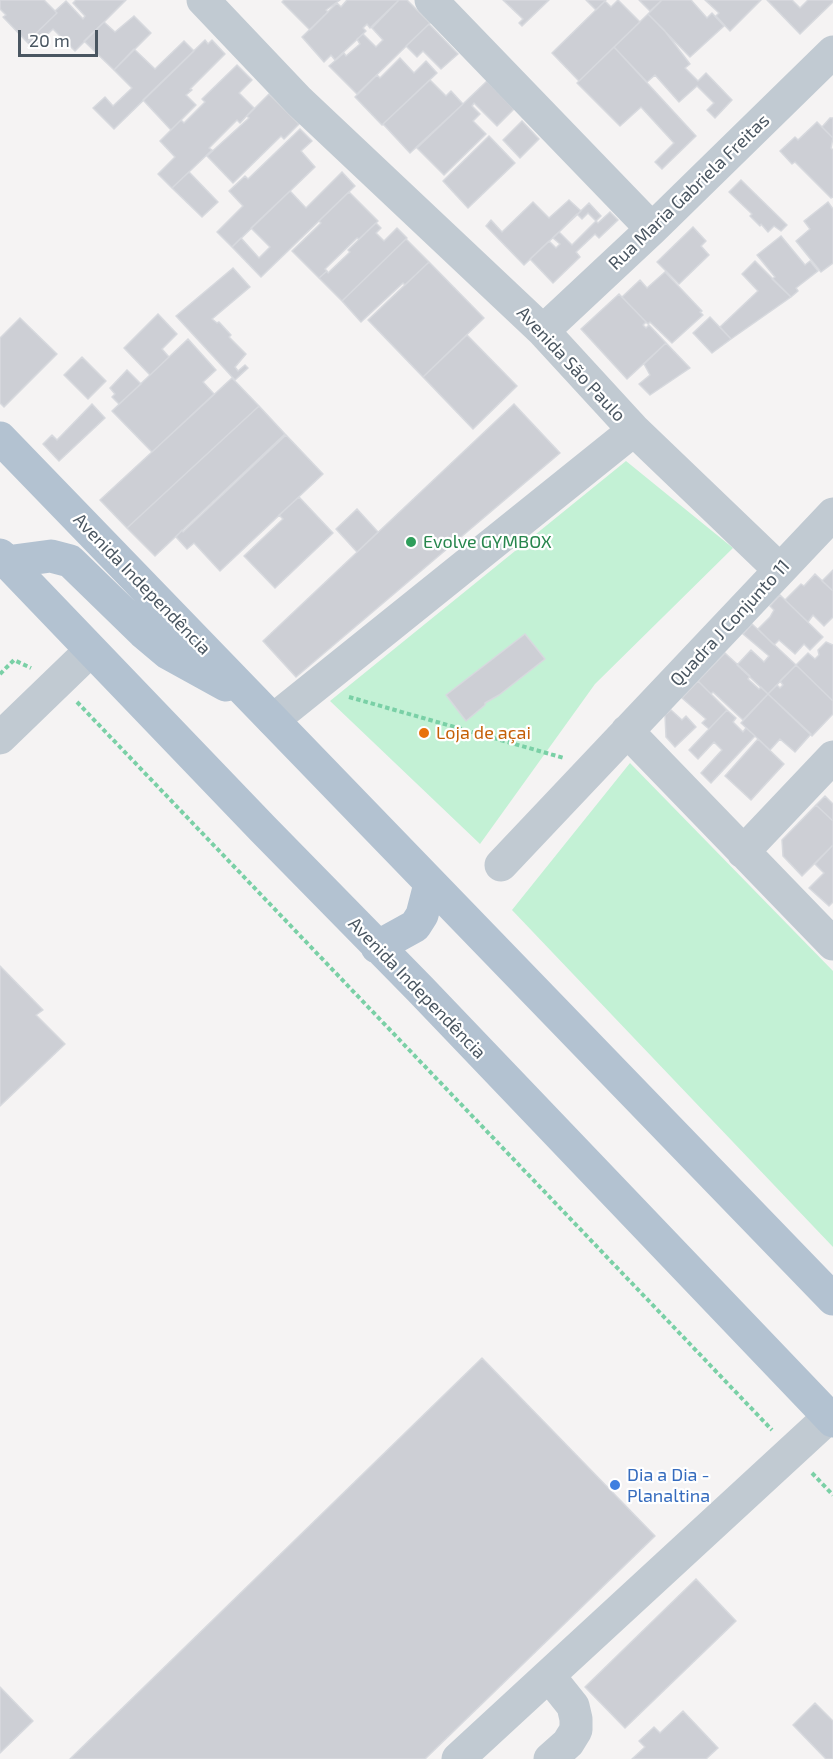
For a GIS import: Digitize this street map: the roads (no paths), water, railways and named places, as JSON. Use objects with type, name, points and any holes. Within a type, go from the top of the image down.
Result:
[{"type":"main road","name":"Avenida Independência","points":[[0,438],[833,1299]]},
{"type":"main road","points":[[2,562],[51,556],[70,561],[143,632],[168,653],[265,711]]},
{"type":"main road","name":"Avenida Independência","points":[[2,562],[428,997],[831,1419]]},
{"type":"main road","points":[[377,947],[408,932],[415,926],[422,915],[430,884]]},
{"type":"street","name":"Avenida São Paulo","points":[[203,0],[298,101],[543,331],[634,430],[265,711]]},
{"type":"street","points":[[431,0],[652,229]]},
{"type":"street","name":"Rua Maria Gabriela Freitas","points":[[543,331],[652,229],[833,52]]},
{"type":"street","points":[[634,430],[780,570]]},
{"type":"street","name":"Quadra J Conjunto 11","points":[[501,865],[833,514]]},
{"type":"street","points":[[0,738],[90,651]]},
{"type":"street","points":[[627,732],[833,944]]},
{"type":"street","points":[[743,852],[833,757]]},
{"type":"street","points":[[458,1759],[791,1451],[831,1419]]},
{"type":"street","points":[[549,1676],[573,1706],[576,1719],[576,1730],[567,1743],[550,1759]]},
{"type":"place","name":"Evolve GYMBOX","points":[[411,542]]},
{"type":"place","name":"Loja de açai","points":[[424,733]]},
{"type":"place","name":"Dia a Dia - Planaltina","points":[[615,1485]]}]
